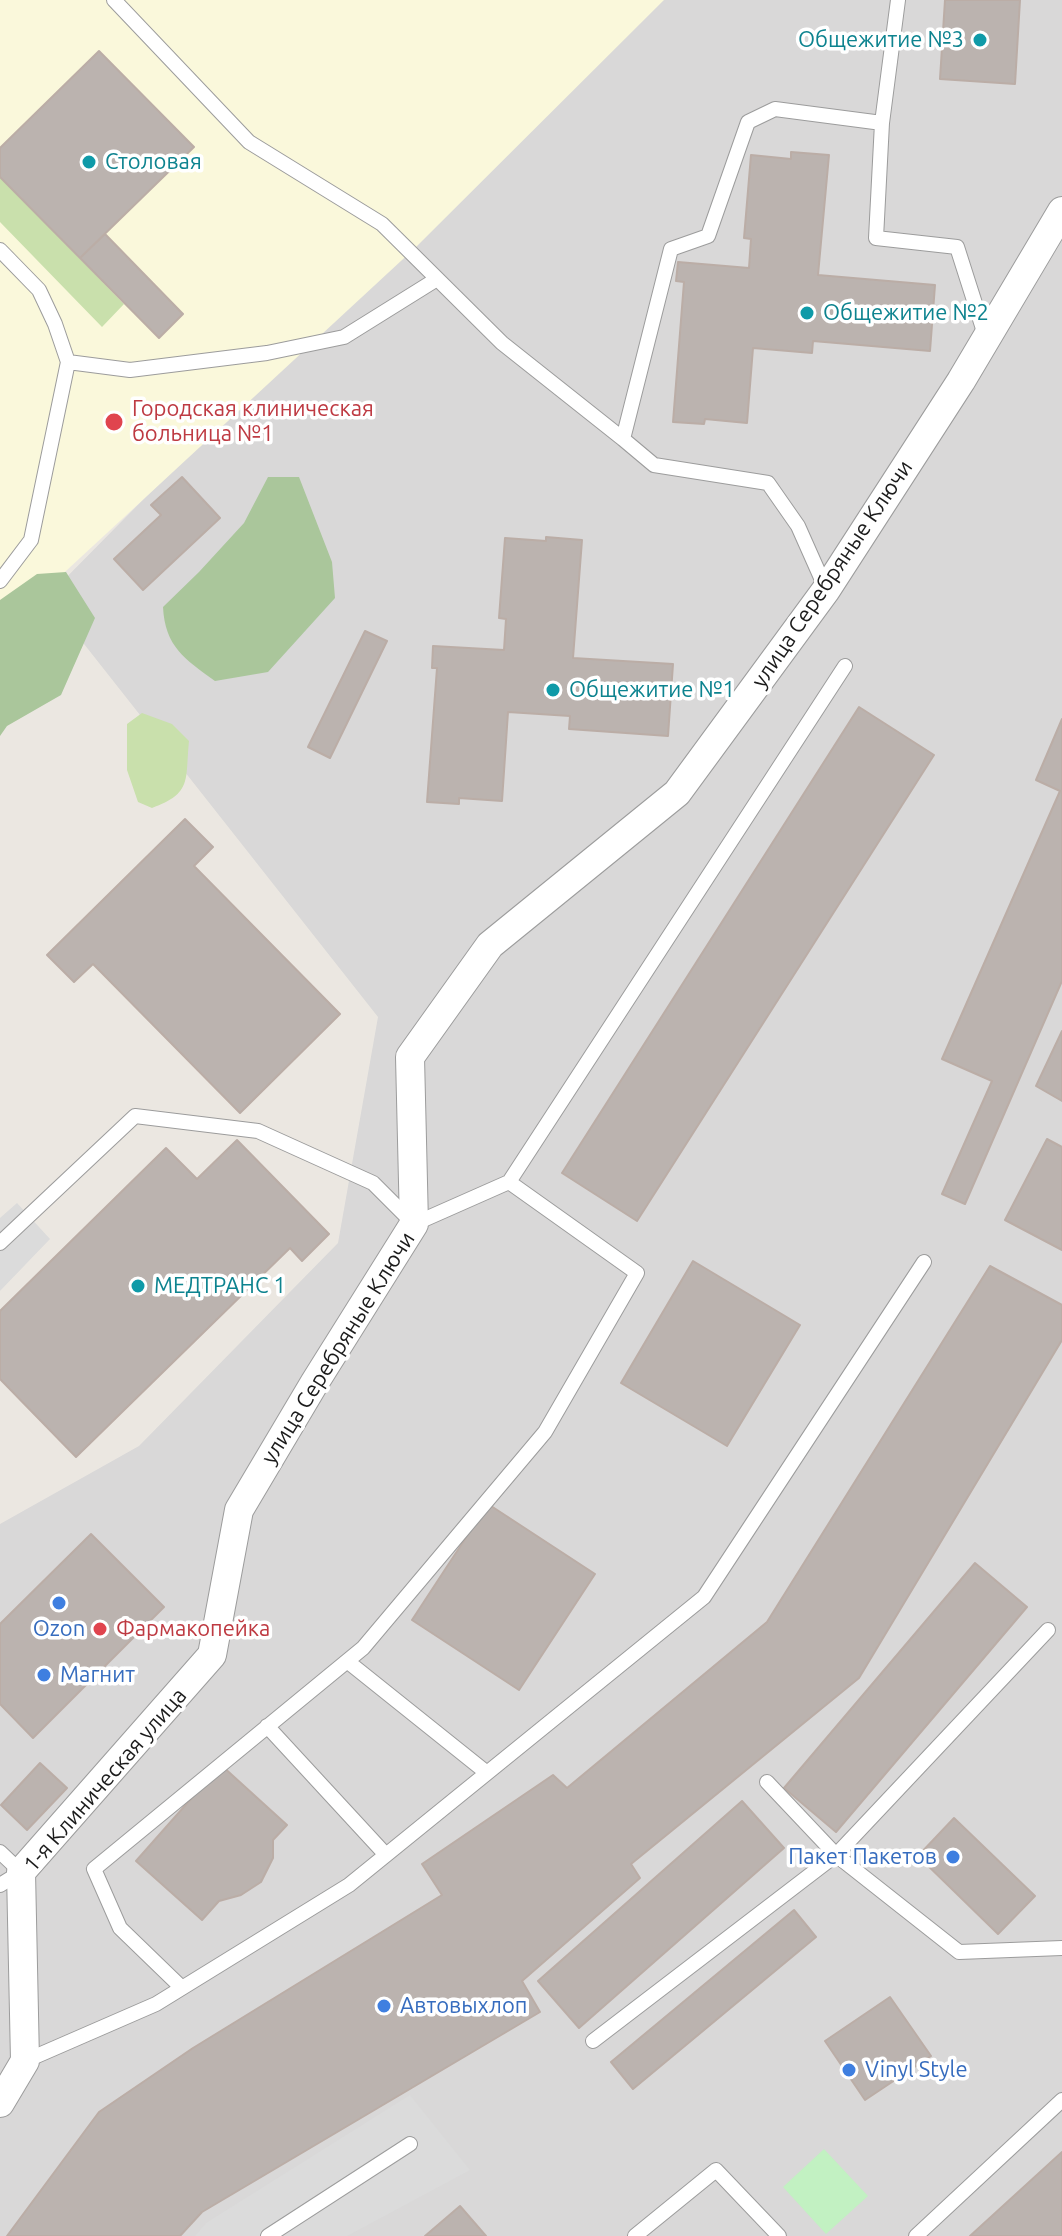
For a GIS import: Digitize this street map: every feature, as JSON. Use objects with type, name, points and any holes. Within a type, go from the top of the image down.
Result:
[{"type":"street","name":"улица Серебряные Ключи","points":[[239,1510],[414,1224],[410,1057],[490,945],[677,793],[826,590],[986,339],[1062,211]]},
{"type":"street","name":"1-я Клиническая улица","points":[[25,2061],[11,1878],[212,1655],[239,1510]]},
{"type":"street","points":[[0,2103],[25,2061]]},
{"type":"lane","points":[[114,0],[249,142],[382,224],[502,343],[654,465],[768,483],[798,526],[826,590]]},
{"type":"lane","points":[[898,0],[882,123],[876,238],[957,247],[986,339]]},
{"type":"lane","points":[[623,439],[671,249],[708,236],[748,122],[775,109],[882,123]]},
{"type":"lane","points":[[0,250],[39,290],[68,362],[31,540],[0,581]]},
{"type":"lane","points":[[68,362],[130,370],[267,353],[344,337],[437,279]]},
{"type":"lane","points":[[0,1243],[135,1116],[258,1131],[373,1183],[414,1224],[509,1182],[845,666]]},
{"type":"lane","points":[[181,1987],[120,1928],[94,1869],[363,1648],[545,1432],[637,1273],[509,1182]]},
{"type":"lane","points":[[25,2061],[156,2004],[349,1885],[704,1597],[924,1262]]},
{"type":"lane","points":[[593,2041],[836,1855],[1048,1630]]},
{"type":"lane","points":[[347,1661],[487,1773]]},
{"type":"lane","points":[[267,1726],[386,1855]]},
{"type":"lane","points":[[767,1782],[836,1855],[959,1952],[1062,1948]]},
{"type":"lane","points":[[0,1852],[11,1878]]},
{"type":"lane","points":[[916,2236],[1062,2100]]},
{"type":"lane","points":[[268,2236],[410,2144]]},
{"type":"lane","points":[[635,2236],[716,2170],[779,2236]]},
{"type":"shaded area","name":"Городская клиническая больница №1","points":[[0,0],[664,0],[415,248],[40,595],[0,703]]},
{"type":"shaded area","points":[[640,0],[1062,0],[1062,2236],[0,2236],[0,1524],[139,1446],[338,1243],[378,1017],[47,597]]},
{"type":"shaded area","points":[[17,1203],[50,1239],[0,1291],[0,1218]]},
{"type":"shaded area","points":[[410,2095],[470,2170],[347,2236],[195,2236],[206,2223]]},
{"type":"green space","points":[[0,177],[124,304],[102,327],[0,222]]},
{"type":"green space","points":[[268,477],[299,477],[332,562],[335,598],[268,672],[215,681],[178,651],[168,632],[163,607],[244,523]]},
{"type":"green space","points":[[66,572],[95,618],[61,695],[7,726],[0,736],[0,600],[37,574]]},
{"type":"green space","points":[[142,713],[172,724],[189,741],[186,775],[181,790],[175,797],[152,808],[138,802],[127,770],[127,724]]},
{"type":"green space","points":[[824,2149],[868,2196],[826,2234],[783,2187]]},
{"type":"building","name":"Общежитие №3","points":[[945,0],[1020,0],[1015,84],[940,79]]},
{"type":"building","name":"Столовая","points":[[99,51],[194,147],[80,258],[0,177],[0,148]]},
{"type":"building","name":"Общежитие №2","points":[[791,152],[829,155],[818,275],[935,285],[930,351],[813,341],[812,353],[753,348],[747,423],[705,419],[704,424],[673,422],[684,282],[676,281],[678,262],[749,268],[751,239],[744,238],[751,155],[791,159]]},
{"type":"building","points":[[105,234],[183,314],[159,338],[80,258]]},
{"type":"building","points":[[182,477],[220,518],[143,590],[114,559],[161,515],[151,505]]},
{"type":"building","name":"Общежитие №1","points":[[546,537],[582,540],[573,658],[673,664],[668,736],[569,729],[570,716],[508,712],[502,801],[459,798],[459,804],[427,802],[437,668],[432,668],[433,646],[504,650],[506,619],[499,618],[505,538],[546,541]]},
{"type":"building","points":[[365,631],[387,641],[330,758],[308,747]]},
{"type":"building","points":[[859,707],[934,755],[637,1221],[562,1173]]},
{"type":"building","points":[[1062,719],[1062,981],[965,1204],[942,1194],[992,1081],[942,1059],[1060,791],[1036,780]]},
{"type":"building","points":[[185,819],[213,847],[194,866],[340,1014],[240,1113],[93,964],[74,982],[47,955]]},
{"type":"building","points":[[1062,1031],[1062,1101],[1036,1086]]},
{"type":"building","points":[[1047,1139],[1062,1147],[1062,1250],[1005,1220]]},
{"type":"building","name":"МЕДТРАНС 1","points":[[237,1140],[329,1234],[302,1261],[290,1248],[76,1457],[0,1379],[0,1311],[166,1148],[197,1179]]},
{"type":"building","points":[[693,1261],[800,1325],[727,1446],[621,1383]]},
{"type":"building","points":[[990,1266],[1062,1305],[1062,1340],[859,1678],[631,1864],[640,1878],[522,1981],[540,2012],[202,2212],[180,2236],[7,2236],[99,2112],[193,2048],[442,1895],[422,1864],[553,1775],[567,1788],[767,1622]]},
{"type":"building","points":[[488,1504],[595,1574],[519,1690],[412,1620]]},
{"type":"building","points":[[91,1534],[164,1607],[33,1738],[0,1704],[0,1624]]},
{"type":"building","points":[[975,1563],[1027,1607],[836,1832],[784,1788]]},
{"type":"building","points":[[40,1763],[67,1788],[27,1830],[1,1805]]},
{"type":"building","points":[[221,1765],[287,1825],[273,1840],[273,1858],[261,1882],[241,1895],[219,1901],[202,1920],[136,1861]]},
{"type":"building","points":[[742,1801],[784,1848],[579,2028],[538,1981]]},
{"type":"building","points":[[954,1818],[1035,1896],[998,1934],[918,1856]]},
{"type":"building","points":[[794,1910],[816,1937],[633,2089],[611,2062]]},
{"type":"building","points":[[890,1997],[931,2056],[865,2100],[825,2041]]},
{"type":"building","points":[[1062,2152],[1062,2236],[970,2236]]},
{"type":"building","points":[[460,2206],[486,2236],[425,2236]]},
{"type":"place","name":"Общежитие №3","points":[[980,40]]},
{"type":"place","name":"Столовая","points":[[89,162]]},
{"type":"place","name":"Общежитие №2","points":[[807,313]]},
{"type":"place","name":"Городская клиническая больница №1","points":[[114,422]]},
{"type":"place","name":"Общежитие №1","points":[[553,690]]},
{"type":"place","name":"МЕДТРАНС 1","points":[[138,1286]]},
{"type":"place","name":"Ozon","points":[[59,1603]]},
{"type":"place","name":"Фармакопейка","points":[[100,1629]]},
{"type":"place","name":"Магнит","points":[[44,1675]]},
{"type":"place","name":"Пакет Пакетов","points":[[953,1857]]},
{"type":"place","name":"Автовыхлоп","points":[[384,2006]]},
{"type":"place","name":"Vinyl Style","points":[[849,2070]]}]
